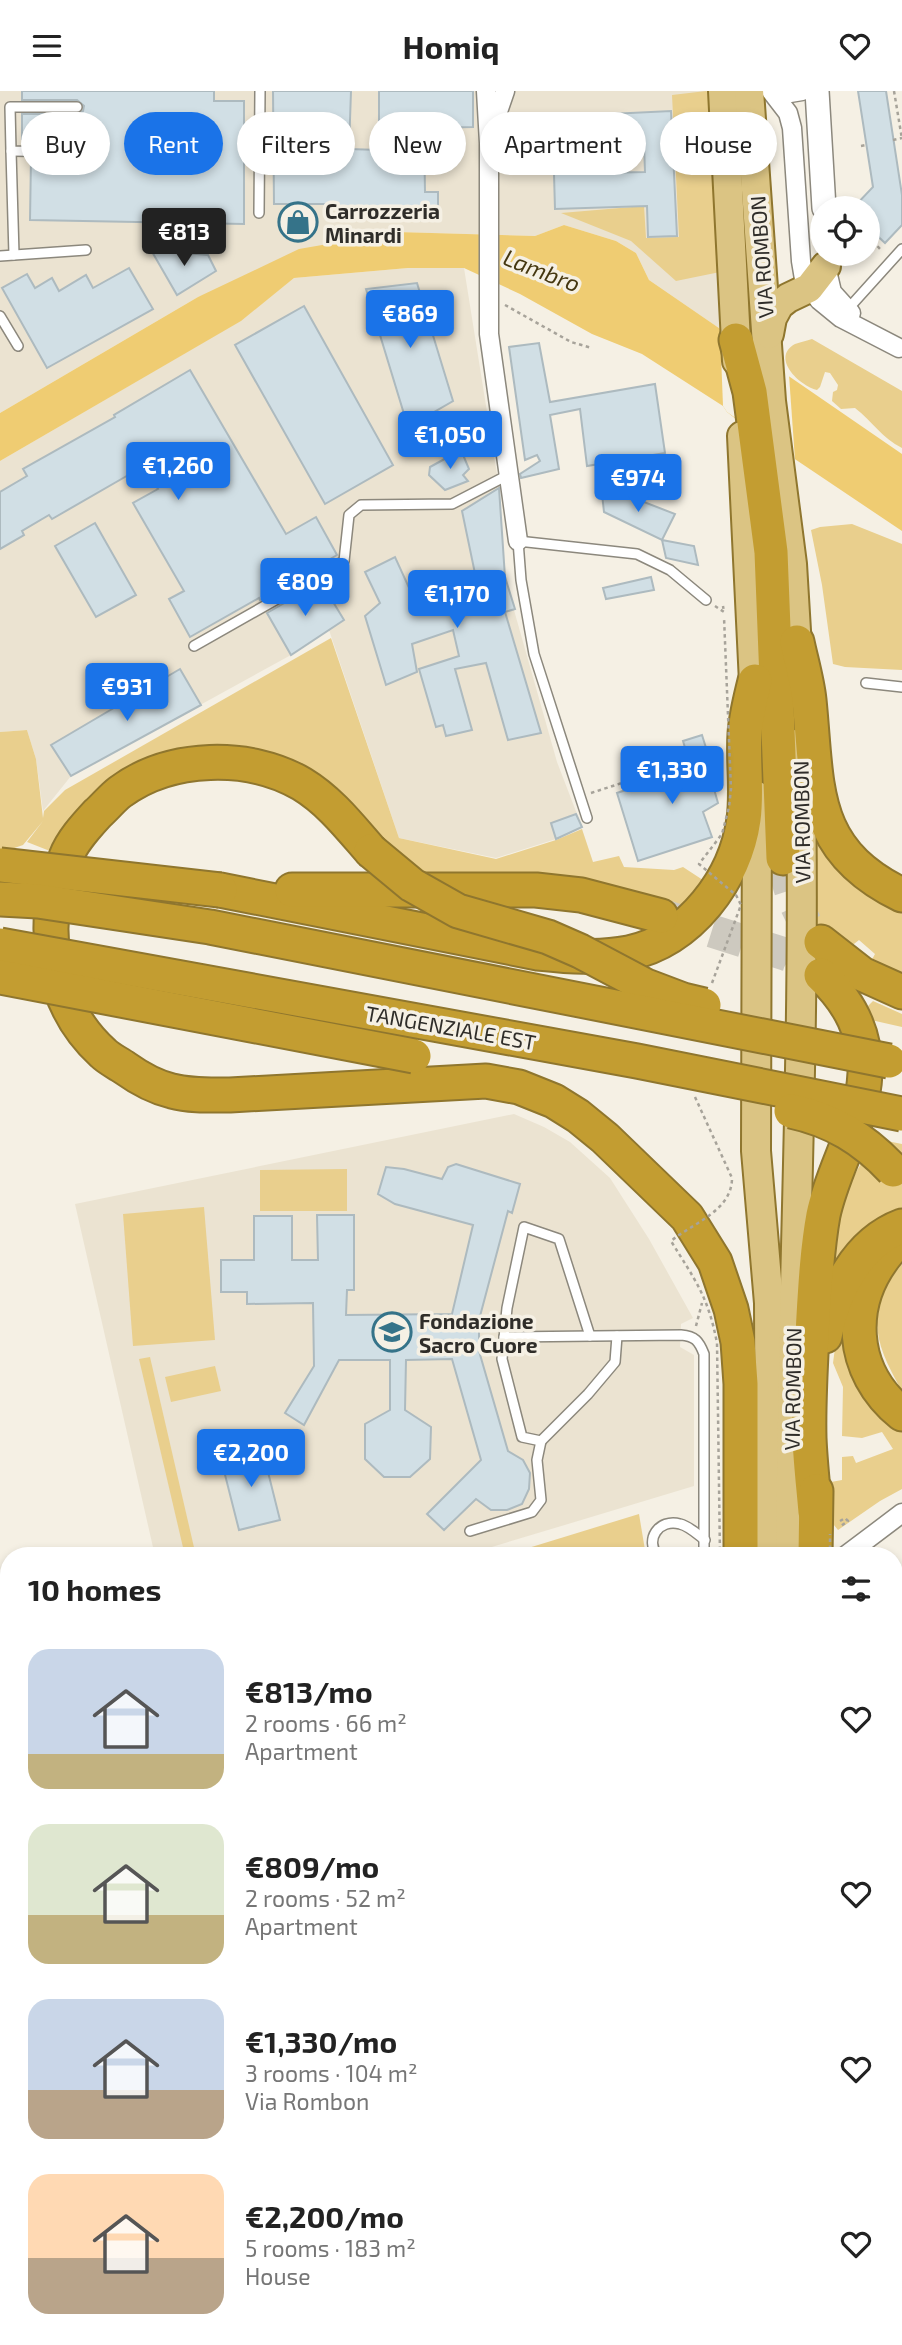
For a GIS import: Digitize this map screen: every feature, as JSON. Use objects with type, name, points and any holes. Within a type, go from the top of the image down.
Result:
[{"type":"highway","points":[[757,348],[750,392],[772,552],[783,858]]},
{"type":"highway","points":[[797,642],[809,697],[813,763],[819,800],[827,820],[845,852],[874,879],[902,894]]},
{"type":"highway","points":[[0,866],[220,890],[538,953],[609,956],[631,952],[657,944],[680,929],[704,907],[734,861],[744,821],[745,736],[755,681]]},
{"type":"highway","points":[[741,1547],[741,1384],[732,1309],[708,1249],[687,1217],[664,1193],[578,1116],[545,1097],[519,1087],[472,1081],[195,1095],[171,1091],[142,1080],[102,1053],[65,1002],[55,971],[51,908],[66,855],[87,824],[120,792],[147,777],[173,767],[202,763],[268,769],[301,784],[327,803],[370,851],[394,871],[412,885],[458,911],[563,943],[665,994],[842,1034],[896,1062]]},
{"type":"highway","points":[[220,890],[536,890],[581,895],[662,916]]},
{"type":"highway","points":[[0,899],[38,901],[210,927],[896,1062]]},
{"type":"highway","points":[[821,942],[862,974],[902,992]]},
{"type":"highway","name":"TANGENZIALE EST","points":[[0,945],[637,1061],[902,1114]]},
{"type":"highway","points":[[820,1534],[809,1439],[818,1252],[829,1191],[856,1124],[863,1096],[865,1072],[859,1025],[843,997],[821,975]]},
{"type":"highway","points":[[0,977],[414,1056],[524,1080],[561,1094],[595,1116],[646,1166],[664,1193]]},
{"type":"highway","points":[[637,1061],[672,1081],[702,1093],[825,1120],[870,1146],[902,1181]]},
{"type":"highway","points":[[820,1534],[820,1370],[825,1331],[841,1286],[857,1260],[870,1245],[902,1226]]},
{"type":"highway","points":[[902,1238],[872,1274],[861,1305],[859,1339],[865,1363],[875,1384],[902,1414]]},
{"type":"main road","name":"VIA ROMBON","points":[[723,91],[757,348]]},
{"type":"main road","name":"VIA ROMBON","points":[[749,91],[757,348]]},
{"type":"main road","points":[[757,348],[779,305],[820,269]]},
{"type":"main road","name":"VIA ROMBON","points":[[757,434],[792,564],[797,642],[801,871],[800,1131],[790,1547]]},
{"type":"main road","name":"VIA ROMBON","points":[[757,434],[755,681],[758,858],[755,1151],[769,1303],[770,1547]]},
{"type":"street","points":[[486,91],[487,112]]},
{"type":"street","points":[[499,112],[505,91]]},
{"type":"street","name":"VIA ROMBON","points":[[771,91],[788,113],[792,128],[800,261],[804,279],[820,269],[829,287],[852,318]]},
{"type":"street","points":[[781,91],[802,91]]},
{"type":"street","points":[[817,91],[823,196]]},
{"type":"street","points":[[489,175],[488,223],[493,296],[489,334],[518,541]]},
{"type":"street","points":[[820,269],[825,306],[852,318],[900,349]]},
{"type":"street","points":[[857,1547],[902,1513]]},
{"type":"lane","points":[[259,213],[260,91]]},
{"type":"lane","points":[[14,255],[11,151],[5,107],[77,107]]},
{"type":"lane","points":[[11,151],[21,151]]},
{"type":"lane","points":[[852,318],[902,249]]},
{"type":"lane","points":[[0,255],[86,250]]},
{"type":"lane","points":[[0,316],[18,346]]},
{"type":"lane","points":[[194,646],[344,561],[349,515],[361,505],[452,504],[510,474]]},
{"type":"lane","points":[[587,818],[534,654],[521,580],[518,541],[637,554],[670,570],[706,600]]},
{"type":"lane","points":[[866,683],[902,687]]},
{"type":"lane","points":[[541,1441],[522,1437],[502,1359],[507,1308],[524,1227],[559,1238],[590,1336]]},
{"type":"lane","points":[[503,1337],[681,1335],[692,1336],[700,1343],[704,1355],[705,1547]]},
{"type":"lane","points":[[470,1531],[532,1512],[541,1500],[537,1460],[541,1441],[588,1394],[615,1362],[617,1336]]},
{"type":"lane","points":[[653,1547],[656,1530],[667,1523],[681,1524],[705,1540]]},
{"type":"path","points":[[893,140],[902,139],[894,91]]},
{"type":"path","points":[[493,296],[564,339],[593,348]]},
{"type":"path","points":[[710,989],[741,905],[736,895],[699,865],[722,834],[731,789],[724,615]]},
{"type":"path","points":[[580,797],[665,769]]},
{"type":"path","points":[[692,1090],[732,1178],[732,1189],[727,1200],[671,1240],[700,1285],[711,1312],[717,1343],[720,1547]]},
{"type":"shaded area","points":[[0,91],[723,91],[724,112],[660,112],[660,175],[727,175],[736,340],[649,280],[636,253],[616,241],[564,225],[535,236],[397,232],[198,297],[0,413]]},
{"type":"shaded area","points":[[706,91],[711,93],[712,112],[673,112],[672,95]]},
{"type":"shaded area","points":[[676,175],[715,175],[720,272],[676,281],[631,241],[561,213],[644,206],[646,238],[679,237]]},
{"type":"shaded area","points":[[408,268],[464,268],[499,487],[504,575],[557,762],[582,827],[556,839],[496,858],[399,838],[329,630],[291,655],[71,776],[43,811],[36,759],[27,730],[0,732],[0,461],[240,321],[294,278]]},
{"type":"shaded area","points":[[812,339],[902,391],[902,448],[855,408],[841,409],[832,401],[833,392],[838,385],[830,373],[825,372],[817,390],[803,383],[790,371],[786,364],[788,350],[795,344]]},
{"type":"shaded area","points":[[852,524],[902,544],[902,670],[833,664],[811,530]]},
{"type":"shaded area","points":[[331,638],[399,838],[496,859],[582,829],[593,862],[619,856],[624,867],[674,870],[683,867],[709,884],[689,909],[670,904],[431,880],[259,751],[224,746],[186,748],[154,757],[55,853],[27,842],[43,821],[23,845],[0,853],[0,732],[27,730],[36,759],[43,818],[44,811],[65,790]]},
{"type":"shaded area","points":[[811,822],[886,904],[902,912],[902,984],[868,967],[875,954],[859,940],[845,951],[813,942]]},
{"type":"shaded area","points":[[873,1001],[902,1014],[902,1027],[871,1020],[864,1010]]},
{"type":"shaded area","name":"Fondazione Sacro Cuore","points":[[514,1114],[544,1127],[570,1142],[610,1178],[649,1239],[693,1318],[681,1324],[680,1347],[694,1355],[694,1486],[492,1547],[153,1547],[75,1204]]},
{"type":"shaded area","points":[[882,1140],[902,1144],[902,1212],[834,1278],[833,1250],[844,1201],[856,1172],[867,1155]]},
{"type":"shaded area","points":[[347,1169],[347,1211],[260,1211],[260,1170]]},
{"type":"shaded area","points":[[204,1207],[215,1340],[133,1346],[123,1214]]},
{"type":"shaded area","points":[[902,1264],[902,1391],[885,1357],[877,1327],[882,1297]]},
{"type":"shaded area","points":[[850,1303],[902,1423],[902,1489],[838,1530],[829,1519],[831,1482],[842,1480],[842,1457],[853,1456],[856,1463],[893,1449],[882,1432],[862,1438],[842,1436],[843,1387],[833,1363],[837,1333]]},
{"type":"shaded area","points":[[150,1357],[194,1547],[183,1547],[139,1359]]},
{"type":"shaded area","points":[[215,1366],[221,1391],[171,1402],[165,1377]]},
{"type":"shaded area","points":[[639,1514],[644,1547],[531,1547]]},
{"type":"water","name":"Lambro","points":[[564,225],[616,241],[636,253],[649,280],[902,454],[902,531],[741,423],[723,406],[642,354],[592,334],[520,294],[464,268],[408,268],[294,278],[241,321],[0,461],[0,413],[198,297],[299,249],[397,232],[535,236]]},
{"type":"pier","points":[[720,329],[789,375],[795,460],[727,412],[723,406]]},
{"type":"building","points":[[22,91],[214,91],[214,101],[244,101],[244,112],[237,112],[237,175],[244,175],[244,224],[30,220],[31,175],[110,175],[110,112],[81,112],[84,106],[77,100],[22,100]]},
{"type":"building","points":[[273,91],[351,91],[350,112],[273,112]]},
{"type":"building","points":[[379,91],[473,91],[473,127],[466,127],[466,112],[379,112]]},
{"type":"building","points":[[858,91],[886,91],[902,195],[902,225],[885,243],[880,238],[880,196],[864,196],[873,187]]},
{"type":"building","points":[[671,111],[660,112],[660,175],[674,175],[677,236],[648,237],[647,206],[555,209],[554,175],[646,175],[646,112]]},
{"type":"building","points":[[355,149],[369,150],[369,175],[425,175],[425,192],[438,192],[438,221],[347,217],[347,207],[328,204],[274,204],[274,175],[355,175]]},
{"type":"building","points":[[151,250],[208,255],[216,271],[177,295]]},
{"type":"building","points":[[129,268],[153,309],[47,368],[2,288],[27,274],[35,288],[52,278],[59,291],[86,275],[93,288]]},
{"type":"building","points":[[417,283],[453,401],[408,427],[366,289]]},
{"type":"building","points":[[304,306],[393,465],[325,504],[235,345]]},
{"type":"building","points":[[539,343],[550,402],[655,384],[665,453],[587,466],[580,409],[550,415],[559,469],[521,478],[520,474],[540,461],[537,455],[525,460],[509,347]]},
{"type":"building","points":[[190,370],[286,534],[316,517],[337,555],[190,637],[169,599],[184,591],[133,503],[158,489],[144,466],[52,519],[49,515],[22,531],[24,535],[0,549],[0,492],[27,476],[23,469],[115,417],[114,415]]},
{"type":"building","points":[[461,450],[469,469],[463,475],[468,481],[445,490],[429,475],[430,467]]},
{"type":"building","points":[[499,488],[505,577],[515,609],[505,612],[541,733],[508,740],[486,663],[455,669],[472,730],[446,736],[443,725],[436,727],[419,669],[459,656],[453,630],[412,644],[417,672],[386,685],[365,616],[380,603],[365,572],[395,557],[416,603],[477,583],[462,511]]},
{"type":"building","points":[[618,492],[675,514],[662,540],[604,512],[602,494]]},
{"type":"building","points":[[95,523],[136,595],[96,617],[55,546]]},
{"type":"building","points":[[662,540],[694,546],[698,565],[666,558]]},
{"type":"building","points":[[651,577],[654,590],[606,599],[603,588]]},
{"type":"building","points":[[321,582],[344,620],[291,655],[267,613]]},
{"type":"building","points":[[180,669],[201,705],[71,776],[51,745]]},
{"type":"building","points":[[702,735],[716,780],[712,782],[718,803],[703,812],[712,837],[638,861],[617,793],[691,768],[683,741]]},
{"type":"building","points":[[576,814],[582,827],[556,839],[551,823]]},
{"type":"building","points":[[456,1164],[520,1184],[512,1213],[508,1211],[479,1320],[479,1351],[508,1451],[523,1460],[530,1473],[529,1489],[522,1504],[507,1510],[491,1510],[476,1499],[444,1530],[427,1514],[481,1460],[452,1359],[406,1360],[405,1410],[431,1427],[430,1459],[410,1477],[384,1477],[365,1459],[365,1424],[390,1410],[390,1360],[339,1360],[304,1425],[285,1413],[314,1366],[313,1303],[247,1304],[247,1292],[221,1292],[221,1260],[254,1260],[254,1216],[292,1216],[292,1260],[318,1260],[317,1215],[354,1215],[354,1290],[347,1290],[346,1315],[452,1314],[473,1225],[395,1204],[378,1194],[386,1167],[442,1179],[448,1167]]},
{"type":"building","points":[[262,1448],[280,1520],[239,1530],[221,1459]]},
{"type":"tunnel","points":[[783,858],[791,892],[806,924]]},
{"type":"tunnel","points":[[664,916],[788,955],[821,975]]},
{"type":"place","name":"Carrozzeria Minardi","points":[[298,222]]},
{"type":"place","name":"Fondazione Sacro Cuore","points":[[392,1332]]}]
